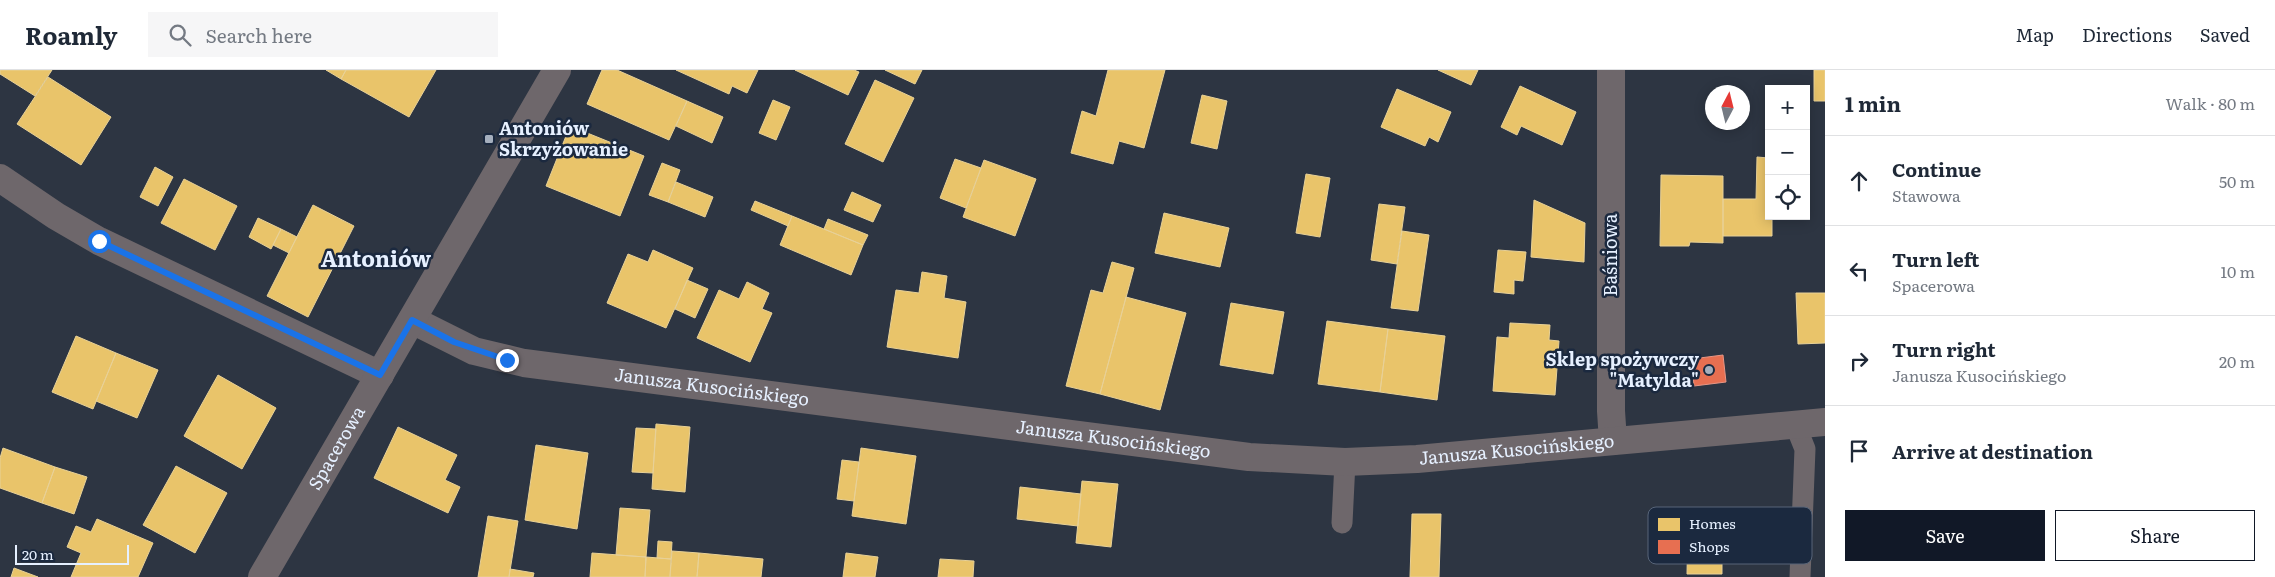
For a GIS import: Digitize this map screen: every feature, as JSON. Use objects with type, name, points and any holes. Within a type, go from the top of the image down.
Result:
[{"type":"street","name":"Spacerowa","points":[[262,577],[557,70]]},
{"type":"street","name":"Baśniowa","points":[[1611,70],[1610,412],[1613,440]]},
{"type":"street","points":[[0,178],[56,216],[99,241],[380,375]]},
{"type":"street","name":"Janusza Kusocińskiego","points":[[412,320],[474,351],[524,363],[1249,457],[1345,462],[1417,459],[1825,422]]},
{"type":"lane","points":[[1795,424],[1805,449],[1803,507]]},
{"type":"lane","points":[[1342,523],[1345,462]]},
{"type":"lane","points":[[1800,577],[1801,564]]},
{"type":"building: Homes","points":[[0,70],[52,70],[35,96],[0,74]]},
{"type":"building: Homes","points":[[326,70],[346,70],[341,79]]},
{"type":"building: Homes","points":[[346,70],[436,70],[409,117],[341,79]]},
{"type":"building: Homes","points":[[602,70],[617,70],[687,101],[669,140],[587,104]]},
{"type":"building: Homes","points":[[676,70],[758,70],[747,93],[732,86],[729,94]]},
{"type":"building: Homes","points":[[795,70],[854,70],[859,72],[848,95]]},
{"type":"building: Homes","points":[[885,70],[922,70],[915,84]]},
{"type":"building: Homes","points":[[1108,70],[1165,70],[1144,148],[1119,141],[1113,164],[1071,153],[1082,111],[1096,116]]},
{"type":"building: Homes","points":[[1438,70],[1478,70],[1471,85]]},
{"type":"building: Homes","points":[[1814,70],[1825,70],[1825,101],[1814,101]]},
{"type":"building: Homes","points":[[48,77],[111,117],[81,165],[17,124]]},
{"type":"building: Homes","points":[[875,80],[914,98],[883,162],[845,144]]},
{"type":"building: Homes","points":[[1520,86],[1576,112],[1562,145],[1521,126],[1517,135],[1501,127]]},
{"type":"building: Homes","points":[[1397,89],[1451,112],[1438,142],[1429,137],[1425,146],[1381,127]]},
{"type":"building: Homes","points":[[1202,95],[1227,101],[1217,149],[1191,143]]},
{"type":"building: Homes","points":[[773,100],[790,107],[776,140],[759,133]]},
{"type":"building: Homes","points":[[687,101],[723,117],[712,143],[676,126]]},
{"type":"building: Homes","points":[[570,126],[644,156],[620,216],[546,186]]},
{"type":"building: Homes","points":[[1757,157],[1765,158],[1765,220],[1772,220],[1772,236],[1723,236],[1723,199],[1756,199]]},
{"type":"building: Homes","points":[[955,159],[981,168],[966,208],[940,198]]},
{"type":"building: Homes","points":[[984,160],[1036,179],[1015,236],[963,217]]},
{"type":"building: Homes","points":[[662,163],[680,170],[668,202],[649,195]]},
{"type":"building: Homes","points":[[155,167],[173,177],[158,206],[140,197]]},
{"type":"building: Homes","points":[[1306,174],[1330,178],[1320,237],[1296,233]]},
{"type":"building: Homes","points":[[1661,175],[1723,176],[1723,243],[1690,242],[1689,246],[1660,246]]},
{"type":"building: Homes","points":[[184,179],[237,206],[215,250],[161,223]]},
{"type":"building: Homes","points":[[676,182],[713,197],[705,217],[668,202]]},
{"type":"building: Homes","points":[[852,192],[881,205],[873,222],[844,210]]},
{"type":"building: Homes","points":[[1534,200],[1585,223],[1584,262],[1531,257]]},
{"type":"building: Homes","points":[[755,201],[792,216],[788,226],[751,210]]},
{"type":"building: Homes","points":[[1379,204],[1405,207],[1397,264],[1371,260]]},
{"type":"building: Homes","points":[[313,205],[354,226],[308,317],[267,296]]},
{"type":"building: Homes","points":[[1164,213],[1229,228],[1220,267],[1155,253]]},
{"type":"building: Homes","points":[[792,216],[863,245],[851,275],[780,245]]},
{"type":"building: Homes","points":[[258,218],[281,229],[271,249],[249,237]]},
{"type":"building: Homes","points":[[828,219],[868,235],[863,245],[824,229]]},
{"type":"building: Homes","points":[[281,229],[297,237],[289,253],[273,245]]},
{"type":"building: Homes","points":[[1402,231],[1429,235],[1418,311],[1391,308]]},
{"type":"building: Homes","points":[[653,250],[693,268],[666,328],[607,303],[628,254],[648,262]]},
{"type":"building: Homes","points":[[1498,250],[1526,252],[1523,281],[1514,280],[1514,294],[1494,292]]},
{"type":"building: Homes","points":[[1112,262],[1134,268],[1100,394],[1066,386],[1091,290],[1103,293]]},
{"type":"building: Homes","points":[[922,272],[947,276],[944,298],[966,302],[958,358],[887,347],[896,290],[919,293]]},
{"type":"building: Homes","points":[[687,280],[708,289],[695,318],[675,309]]},
{"type":"building: Homes","points":[[747,282],[769,293],[762,309],[772,313],[750,362],[697,338],[719,290],[739,299]]},
{"type":"building: Homes","points":[[1796,293],[1825,293],[1825,343],[1798,344]]},
{"type":"building: Homes","points":[[1126,297],[1186,313],[1160,410],[1100,394]]},
{"type":"building: Homes","points":[[1231,303],[1284,312],[1273,374],[1220,365]]},
{"type":"building: Homes","points":[[1327,321],[1388,329],[1380,392],[1318,384]]},
{"type":"building: Homes","points":[[1510,323],[1550,325],[1549,340],[1559,341],[1555,395],[1493,391],[1497,337],[1509,338]]},
{"type":"building: Homes","points":[[1388,329],[1445,336],[1437,400],[1380,392]]},
{"type":"building: Homes","points":[[76,336],[116,353],[93,409],[52,392]]},
{"type":"building: Homes","points":[[116,353],[158,370],[137,418],[96,401]]},
{"type":"building: Homes","points":[[218,375],[276,408],[242,469],[184,436]]},
{"type":"building: Homes","points":[[656,424],[690,427],[685,492],[652,489]]},
{"type":"building: Homes","points":[[398,427],[457,455],[445,480],[460,487],[448,513],[374,478]]},
{"type":"building: Homes","points":[[636,428],[656,429],[653,473],[632,472]]},
{"type":"building: Homes","points":[[536,445],[588,453],[577,529],[525,520]]},
{"type":"building: Homes","points":[[3,448],[55,467],[42,503],[0,488],[0,458]]},
{"type":"building: Homes","points":[[861,448],[916,456],[906,524],[852,516]]},
{"type":"building: Homes","points":[[842,460],[859,462],[854,501],[837,499]]},
{"type":"building: Homes","points":[[176,466],[227,493],[195,553],[143,525]]},
{"type":"building: Homes","points":[[55,467],[87,477],[74,514],[42,503]]},
{"type":"building: Homes","points":[[1082,481],[1118,484],[1111,547],[1076,543]]},
{"type":"building: Homes","points":[[1020,487],[1081,494],[1078,526],[1017,519]]},
{"type":"building: Homes","points":[[620,508],[650,510],[646,557],[616,555]]},
{"type":"building: Homes","points":[[1412,514],[1441,514],[1439,577],[1410,577]]},
{"type":"building: Homes","points":[[488,516],[518,521],[509,577],[478,577]]},
{"type":"building: Homes","points":[[97,519],[153,543],[138,577],[71,577],[81,553],[67,547],[76,526],[91,532]]},
{"type":"building: Homes","points":[[658,541],[672,542],[671,559],[657,558]]},
{"type":"building: Homes","points":[[672,551],[699,553],[697,577],[670,577]]},
{"type":"building: Homes","points":[[592,553],[646,557],[645,577],[590,577]]},
{"type":"building: Homes","points":[[699,553],[763,559],[761,577],[697,577]]},
{"type":"building: Homes","points":[[846,553],[878,557],[875,577],[843,577]]},
{"type":"building: Homes","points":[[646,557],[671,559],[670,577],[645,577]]},
{"type":"building: Homes","points":[[940,559],[974,561],[973,577],[938,577]]},
{"type":"building: Homes","points":[[1687,564],[1722,564],[1722,574],[1687,574]]},
{"type":"building: Homes","points":[[14,568],[38,577],[11,577]]},
{"type":"building: Homes","points":[[510,569],[534,573],[533,577],[509,577]]},
{"type":"building: Shops","name":"Sklep spożywczy \"Matylda\"","points":[[1723,355],[1726,382],[1694,386],[1692,359]]},
{"type":"place","name":"Antoniów Skrzyżowanie","points":[[489,139]]},
{"type":"place","name":"Sklep spożywczy \"Matylda\"","points":[[1709,370]]},
{"type":"district","name":"Antoniów","points":[[376,259]]},
{"type":"route","points":[[99,241],[380,375],[412,320],[474,351],[507,360]]}]
